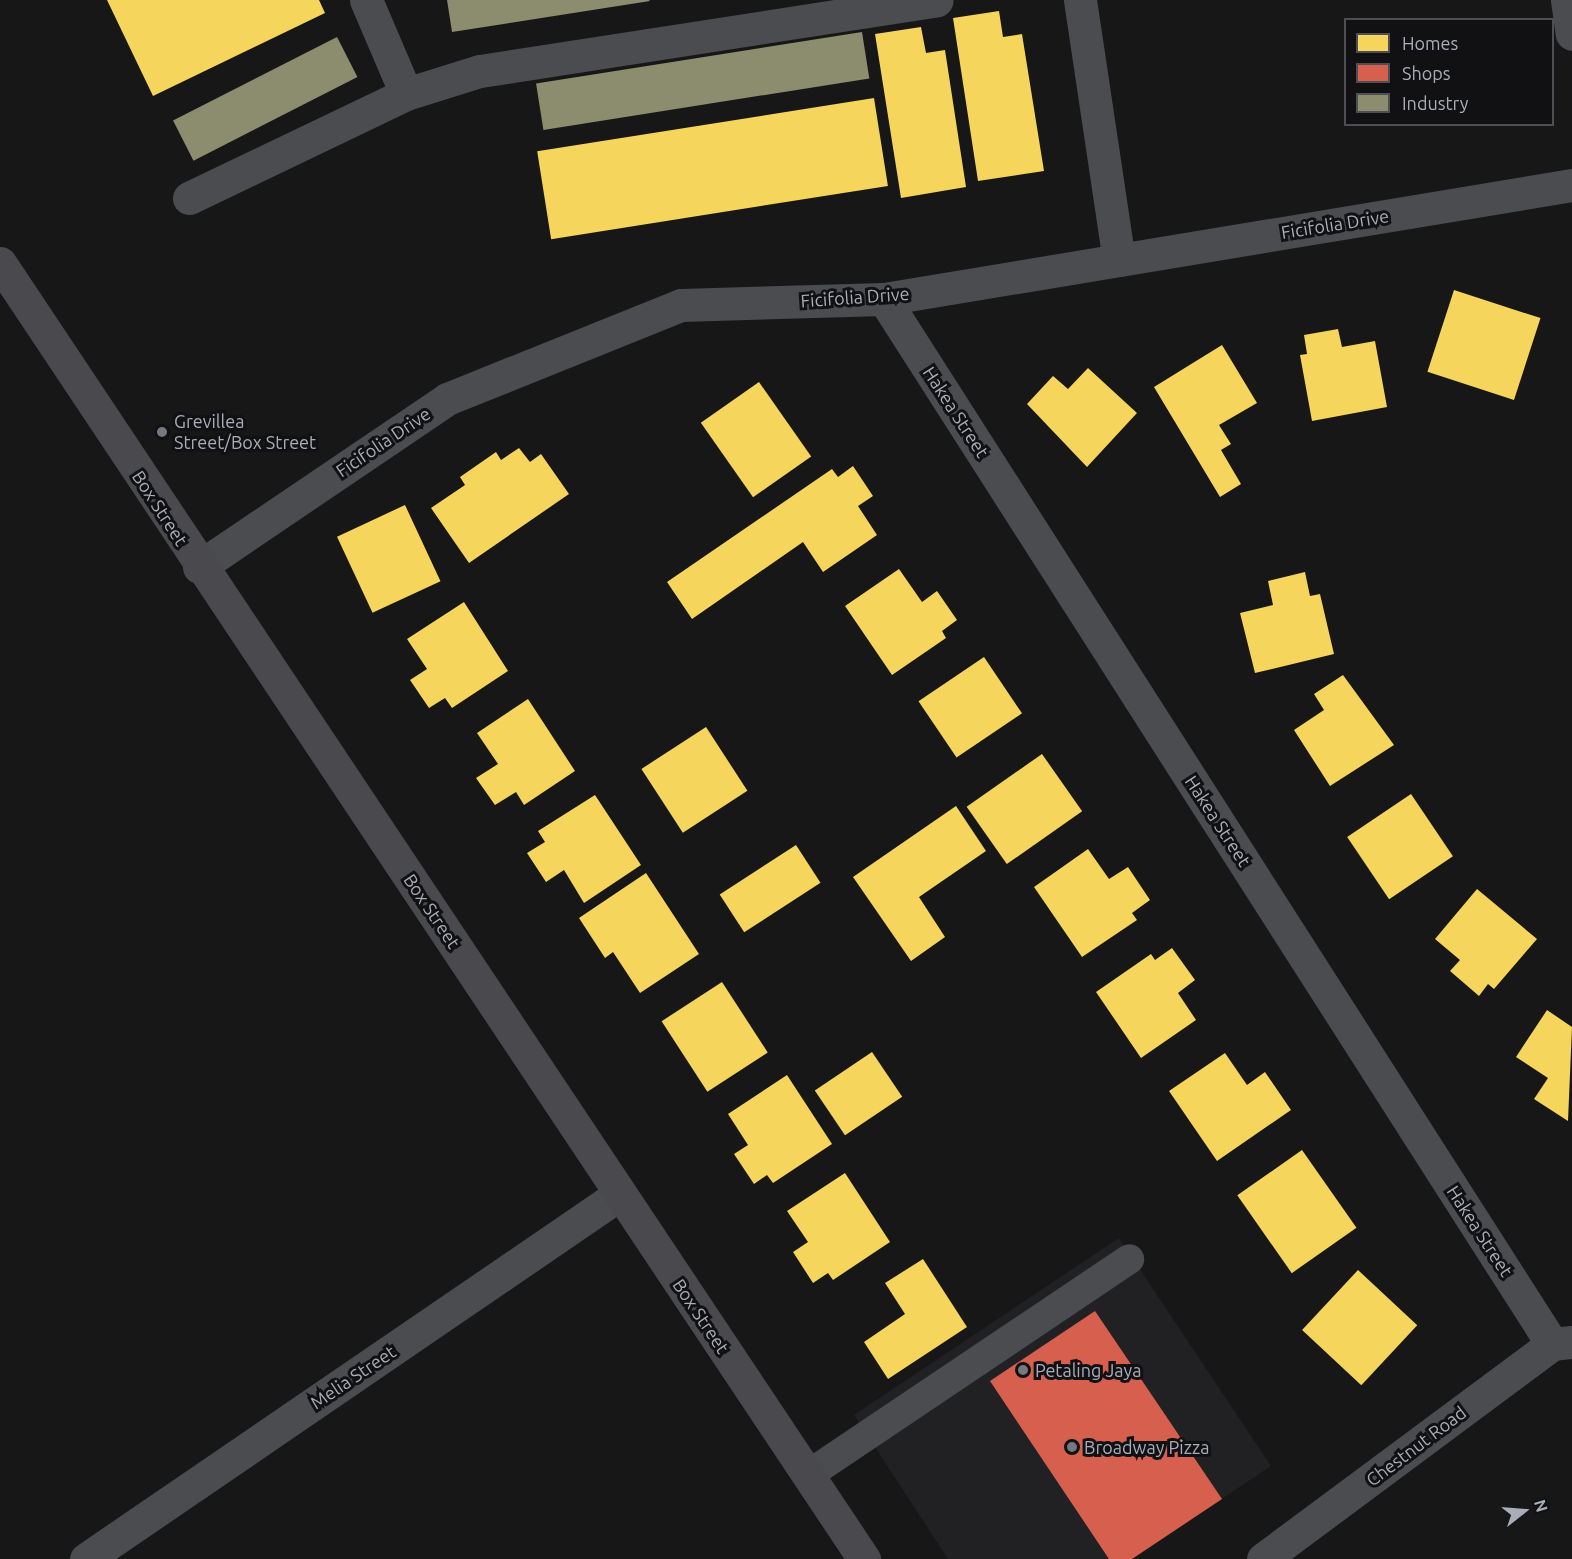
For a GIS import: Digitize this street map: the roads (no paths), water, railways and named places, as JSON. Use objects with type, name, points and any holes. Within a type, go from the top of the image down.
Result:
[{"type":"main road","name":"Box Street","points":[[0,263],[199,567],[864,1559]]},
{"type":"street","points":[[366,0],[406,94]]},
{"type":"street","points":[[189,198],[406,94],[480,71],[937,0]]},
{"type":"street","points":[[1080,0],[1119,260]]},
{"type":"street","points":[[1566,0],[1572,33]]},
{"type":"street","name":"Ficifolia Drive","points":[[199,567],[447,399],[681,305],[884,299],[1572,185]]},
{"type":"street","name":"Hakea Street","points":[[884,299],[1562,1343]]},
{"type":"street","name":"Melia Street","points":[[86,1559],[620,1194]]},
{"type":"street","name":"Chestnut Road","points":[[1263,1559],[1562,1343]]},
{"type":"lane","points":[[808,1475],[1130,1260]]},
{"type":"place","name":"Grevillea Street/Box Street","points":[[162,432]]},
{"type":"place","name":"Petaling Jaya","points":[[1023,1370]]},
{"type":"place","name":"Broadway Pizza","points":[[1072,1447]]}]
